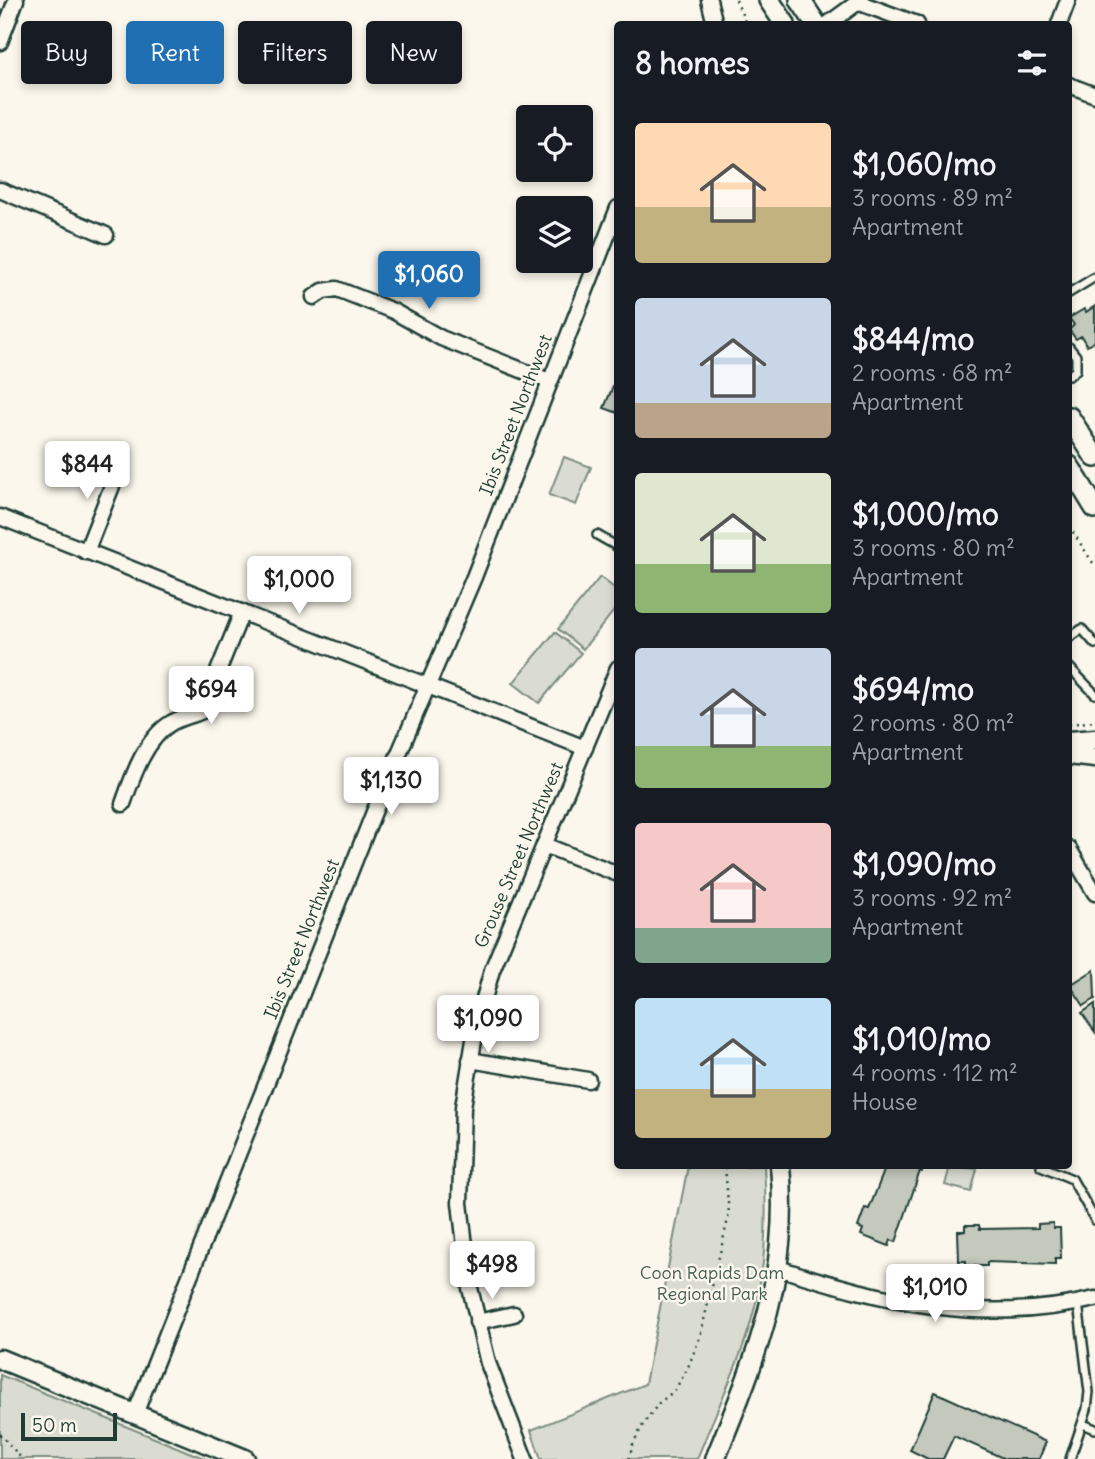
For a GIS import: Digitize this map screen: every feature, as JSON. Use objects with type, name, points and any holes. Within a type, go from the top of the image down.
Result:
[{"type":"main road","points":[[769,0],[783,21]]},
{"type":"main road","points":[[800,0],[814,21]]},
{"type":"main road","points":[[1072,422],[1095,457]]},
{"type":"main road","points":[[1072,471],[1095,508]]},
{"type":"street","points":[[0,42],[16,0]]},
{"type":"street","points":[[709,0],[714,21]]},
{"type":"street","points":[[1060,21],[1068,0]]},
{"type":"street","points":[[832,21],[861,1],[910,21]]},
{"type":"street","points":[[1072,86],[1095,95]]},
{"type":"street","points":[[0,190],[106,235]]},
{"type":"street","name":"Ibis Street Northwest","points":[[135,1414],[369,824],[429,685],[614,218]]},
{"type":"street","points":[[314,297],[323,291],[337,289],[393,311],[441,338],[549,381]]},
{"type":"street","points":[[86,552],[112,486],[112,454]]},
{"type":"street","points":[[0,517],[585,748]]},
{"type":"street","points":[[123,804],[138,766],[161,731],[178,720],[202,711],[242,612]]},
{"type":"street","name":"Grouse Street Northwest","points":[[525,1459],[488,1363],[464,1252],[458,1168],[470,1060],[492,970],[614,678]]},
{"type":"street","points":[[1072,741],[1095,738]]},
{"type":"street","points":[[1072,755],[1095,758]]},
{"type":"street","points":[[544,845],[614,872]]},
{"type":"street","points":[[1072,854],[1095,893]]},
{"type":"street","points":[[470,1060],[588,1080]]},
{"type":"street","points":[[715,1459],[762,1337],[778,1268],[783,1216],[780,1169]]},
{"type":"street","points":[[778,1268],[849,1290],[958,1311],[1025,1311],[1095,1299]]},
{"type":"street","points":[[477,1322],[514,1314]]},
{"type":"street","points":[[0,1359],[245,1459]]},
{"type":"lane","points":[[1072,291],[1095,277]]},
{"type":"lane","points":[[1072,351],[1076,356],[1076,370],[1072,373]]},
{"type":"lane","points":[[597,535],[614,545]]},
{"type":"lane","points":[[1072,636],[1082,629],[1095,643]]},
{"type":"lane","points":[[1072,670],[1095,694]]},
{"type":"lane","points":[[1048,1169],[1072,1179],[1095,1220]]},
{"type":"lane","points":[[1070,1459],[1083,1424],[1089,1392],[1078,1303]]},
{"type":"lane","points":[[1083,1424],[1095,1429]]},
{"type":"path","points":[[736,0],[745,21]]},
{"type":"path","points":[[1072,531],[1095,566]]},
{"type":"path","points":[[1072,724],[1095,721]]},
{"type":"path","points":[[629,1459],[632,1444],[644,1423],[659,1403],[674,1391],[687,1370],[700,1337],[729,1215],[725,1169]]},
{"type":"path","points":[[0,1434],[22,1459]]},
{"type":"green space","points":[[564,457],[591,467],[576,505],[549,495]]},
{"type":"green space","points":[[600,577],[614,588],[614,611],[583,649],[558,629]]},
{"type":"green space","points":[[555,632],[581,653],[539,703],[513,683]]},
{"type":"green space","name":"Coon Rapids Dam Regional Park","points":[[687,1169],[764,1169],[766,1230],[758,1293],[747,1335],[697,1459],[541,1459],[531,1430],[645,1384]]},
{"type":"green space","points":[[949,1169],[977,1169],[971,1192],[945,1185]]},
{"type":"green space","points":[[0,1375],[206,1459],[0,1459]]},
{"type":"building","points":[[1095,306],[1095,341],[1087,346],[1081,336],[1076,339],[1072,334],[1072,316],[1084,309],[1086,312]]},
{"type":"building","points":[[614,384],[614,412],[604,408]]},
{"type":"building","points":[[1094,970],[1095,999],[1084,1006],[1072,984]]},
{"type":"building","points":[[1095,1004],[1095,1032],[1082,1013]]},
{"type":"building","points":[[885,1169],[924,1169],[920,1171],[896,1242],[891,1240],[889,1246],[861,1235],[863,1229],[858,1227],[865,1208],[869,1209]]},
{"type":"building","points":[[1053,1223],[1053,1228],[1060,1228],[1061,1258],[1055,1258],[1055,1264],[987,1262],[987,1266],[966,1266],[966,1261],[959,1261],[958,1231],[965,1231],[965,1225],[979,1225],[980,1229],[1038,1228],[1038,1224]]},
{"type":"building","points":[[935,1392],[1046,1442],[1039,1459],[1005,1459],[954,1436],[943,1459],[928,1459],[910,1450]]}]
